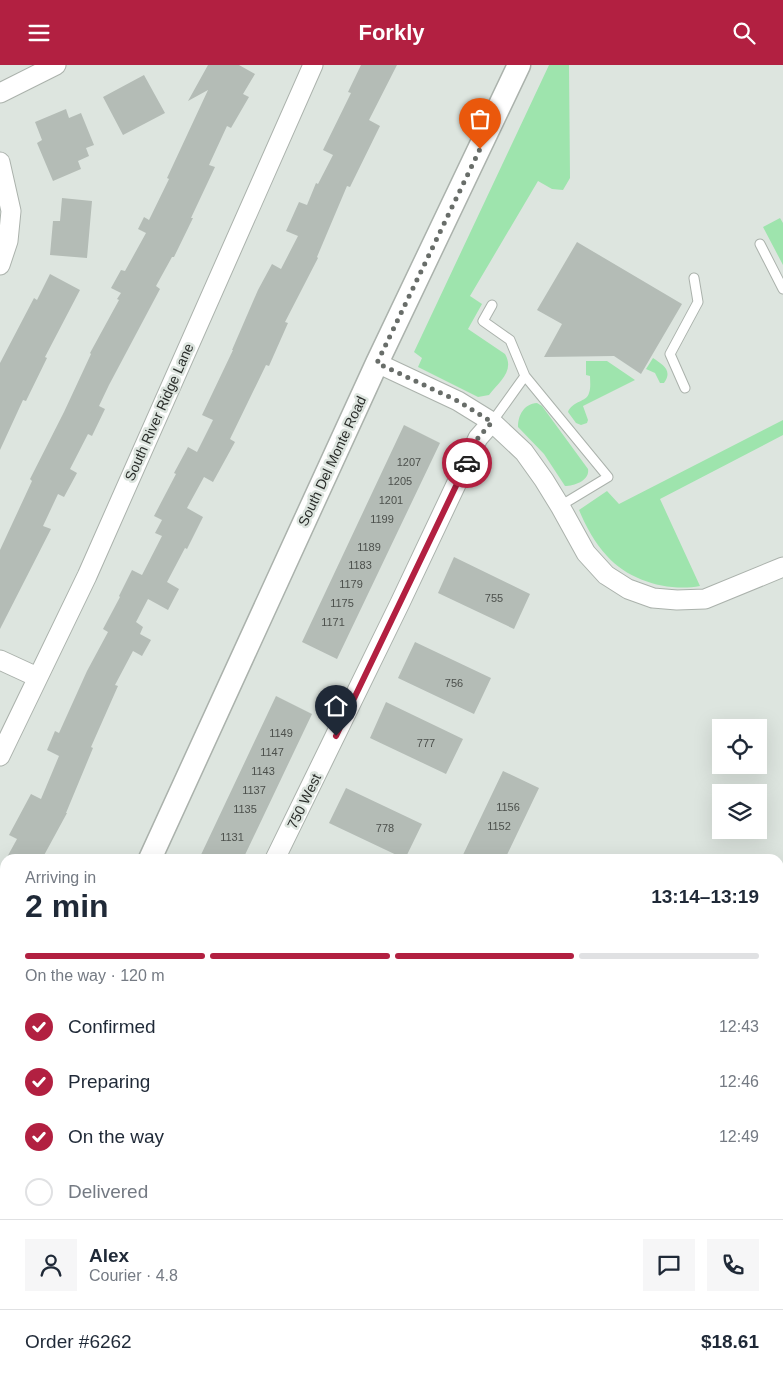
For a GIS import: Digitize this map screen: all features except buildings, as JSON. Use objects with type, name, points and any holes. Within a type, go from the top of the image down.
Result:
[{"type":"street","points":[[0,93],[56,65]]},
{"type":"street","name":"South River Ridge Lane","points":[[0,756],[91,567],[312,65]]},
{"type":"street","name":"South Del Monte Road","points":[[152,854],[377,363],[519,65]]},
{"type":"street","points":[[0,162],[11,211],[8,241],[0,265]]},
{"type":"street","points":[[377,363],[458,401],[492,422],[524,452],[560,506],[586,553],[606,575],[628,589],[653,598],[677,601],[705,599],[783,567]]},
{"type":"street","name":"750 West","points":[[277,854],[404,595],[478,438],[492,422]]},
{"type":"street","points":[[0,660],[37,677]]},
{"type":"lane","points":[[760,244],[783,289]]},
{"type":"lane","points":[[685,388],[670,354],[698,302],[694,278]]},
{"type":"lane","points":[[492,305],[483,321],[510,340],[525,376],[608,477],[560,506]]},
{"type":"lane","points":[[492,422],[525,376]]},
{"type":"green space","points":[[549,65],[569,65],[570,178],[563,190],[552,189],[538,181],[470,296],[482,304],[468,329],[505,354],[508,360],[507,371],[501,381],[489,395],[478,397],[418,367],[422,358],[414,352]]},
{"type":"green space","points":[[780,218],[783,223],[783,265],[763,227]]},
{"type":"green space","points":[[653,358],[666,368],[667,378],[664,383],[660,383],[655,373],[646,369]]},
{"type":"green space","points":[[586,361],[607,361],[635,380],[583,406],[588,420],[587,423],[581,425],[576,423],[568,412],[570,408],[588,396],[590,376],[586,375]]},
{"type":"green space","points":[[537,403],[542,406],[588,469],[587,476],[581,482],[565,486],[544,454],[518,427],[519,418],[525,408]]},
{"type":"green space","points":[[783,420],[783,435],[660,499],[700,586],[663,586],[638,578],[616,565],[591,535],[579,510],[607,491],[619,504]]},
{"type":"way so far","points":[[467,463],[478,438],[492,422],[458,401],[377,363],[480,149]]},
{"type":"route","points":[[336,736],[467,463]]}]
